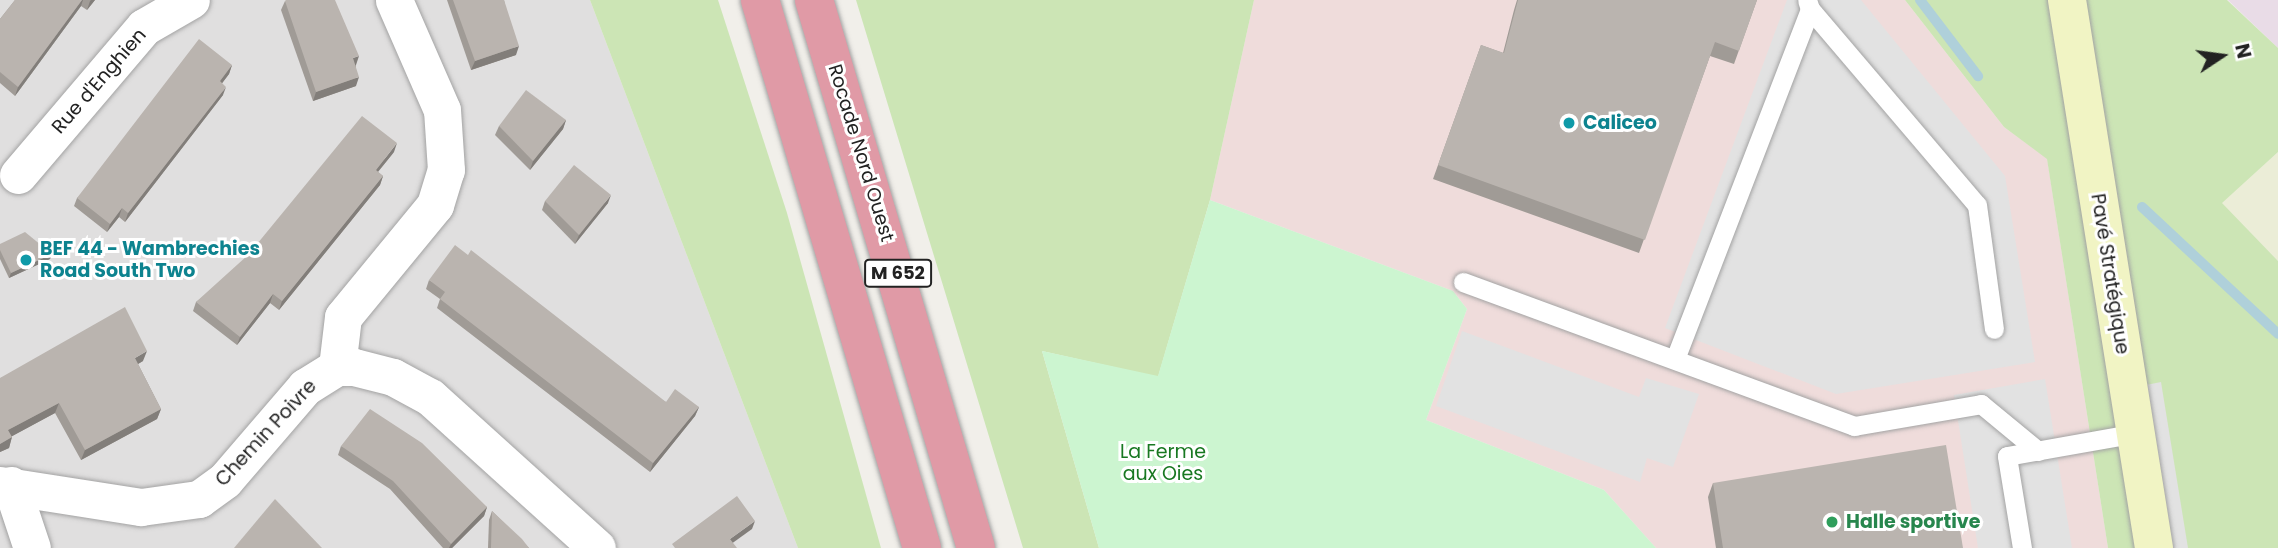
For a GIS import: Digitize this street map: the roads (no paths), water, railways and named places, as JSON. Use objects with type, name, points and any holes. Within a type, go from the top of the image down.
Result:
[{"type":"highway","name":"M 652","points":[[760,0],[922,548]]},
{"type":"highway","name":"Rocade Nord Ouest","points":[[814,0],[976,548]]},
{"type":"main road","name":"Pavé Stratégique","points":[[2067,0],[2154,548]]},
{"type":"street","name":"Rue d'Enghien","points":[[18,175],[144,27],[191,0]]},
{"type":"street","points":[[337,367],[343,317],[435,205],[446,170],[442,110],[394,0]]},
{"type":"street","name":"Chemin Poivre","points":[[5,485],[141,508],[199,499],[225,480],[305,387],[337,367],[393,377],[430,397],[597,548]]},
{"type":"street","points":[[5,485],[32,548]]},
{"type":"lane","points":[[1675,359],[1808,4],[1977,205],[1994,329]]},
{"type":"lane","points":[[1463,282],[1854,426],[1981,404],[2038,451]]},
{"type":"lane","points":[[2022,548],[2007,456],[2136,433]]},
{"type":"waterway","points":[[1920,0],[1978,76]]},
{"type":"waterway","points":[[2142,207],[2278,334]]},
{"type":"place","name":"Caliceo","points":[[1569,123]]},
{"type":"place","name":"BEF 44 - Wambrechies Road South Two","points":[[26,260]]},
{"type":"place","name":"Halle sportive","points":[[1832,522]]},
{"type":"park label","name":"La Ferme aux Oies","points":[[1163,463]]}]
